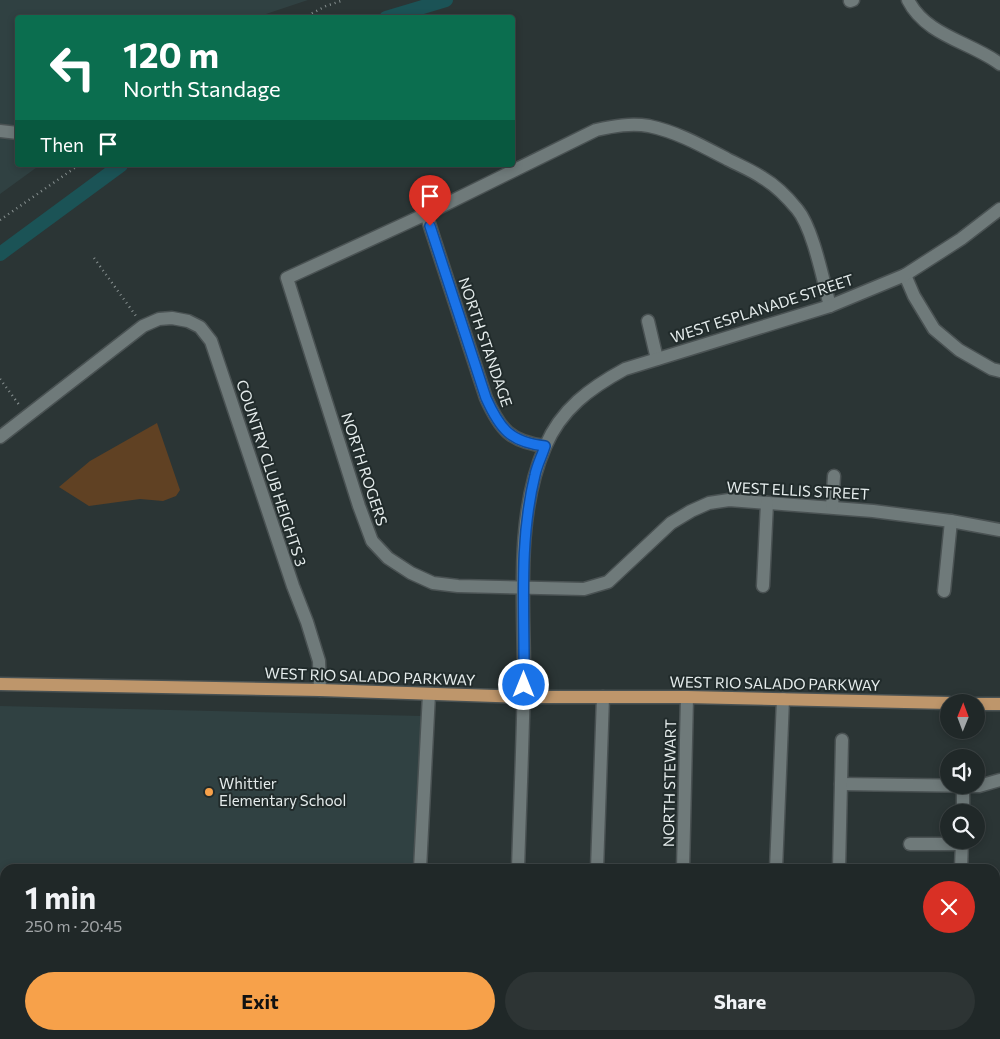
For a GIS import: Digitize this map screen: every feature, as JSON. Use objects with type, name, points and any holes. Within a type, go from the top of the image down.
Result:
[{"type":"main road","name":"WEST RIO SALADO PARKWAY","points":[[0,684],[320,690],[524,697],[688,697],[940,703]]},
{"type":"main road","points":[[985,704],[1000,704]]},
{"type":"street","points":[[908,0],[925,21],[944,35],[989,56],[1000,64]]},
{"type":"street","points":[[426,214],[596,130],[623,124],[648,126],[672,133],[698,144],[764,178],[779,191],[798,210],[808,232],[830,306]]},
{"type":"street","points":[[0,131],[15,133]]},
{"type":"street","name":"WEST ESPLANADE STREET","points":[[545,446],[553,431],[581,397],[600,383],[625,369],[830,306],[905,276],[961,239],[1000,209]]},
{"type":"street","name":"NORTH ROGERS","points":[[426,214],[287,278],[359,506],[372,541],[388,558],[411,573],[433,583],[522,589]]},
{"type":"street","name":"NORTH STANDAGE","points":[[426,214],[486,398],[495,418],[509,434],[526,444],[545,446]]},
{"type":"street","points":[[905,276],[914,296],[934,329],[959,350],[992,370],[1000,371]]},
{"type":"street","name":"COUNTRY CLUB HEIGHTS 3","points":[[0,437],[142,326],[159,319],[172,318],[188,321],[200,327],[211,340],[292,586],[306,622],[318,661],[320,690]]},
{"type":"street","points":[[648,321],[657,359]]},
{"type":"street","points":[[518,864],[524,697],[522,589],[530,500],[535,474],[545,446]]},
{"type":"street","points":[[832,507],[834,476]]},
{"type":"street","name":"WEST ELLIS STREET","points":[[522,589],[584,589],[608,582],[671,523],[709,503],[729,500],[832,507],[951,521],[1000,530]]},
{"type":"street","points":[[763,586],[767,503]]},
{"type":"street","points":[[944,590],[951,521]]},
{"type":"street","points":[[420,864],[429,694]]},
{"type":"street","points":[[597,864],[603,697]]},
{"type":"street","name":"NORTH STEWART","points":[[683,864],[688,697]]},
{"type":"street","points":[[776,864],[783,700]]},
{"type":"street","points":[[839,864],[842,740]]},
{"type":"street","points":[[985,784],[1000,780]]},
{"type":"street","points":[[841,784],[940,786]]},
{"type":"street","points":[[910,844],[940,843]]},
{"type":"street","points":[[961,864],[962,849]]},
{"type":"path","points":[[309,15],[326,6],[344,0]]},
{"type":"path","points":[[0,220],[76,167]]},
{"type":"path","points":[[94,258],[142,326]]},
{"type":"path","points":[[0,379],[27,416]]},
{"type":"shaded area","points":[[0,0],[308,0],[263,15],[15,15],[15,167],[37,167],[0,194]]},
{"type":"shaded area","points":[[157,423],[180,490],[176,496],[163,501],[140,499],[89,506],[59,487],[90,461]]},
{"type":"shaded area","name":"Whittier Elementary School","points":[[0,706],[422,716],[415,864],[0,864]]},
{"type":"waterway","points":[[396,15],[446,0]]},
{"type":"waterway","points":[[0,254],[118,167]]},
{"type":"place","name":"Whittier Elementary School","points":[[209,792]]},
{"type":"route","points":[[430,226],[486,398],[495,418],[509,434],[526,444],[545,446],[535,474],[526,530],[522,589],[524,685]]}]
